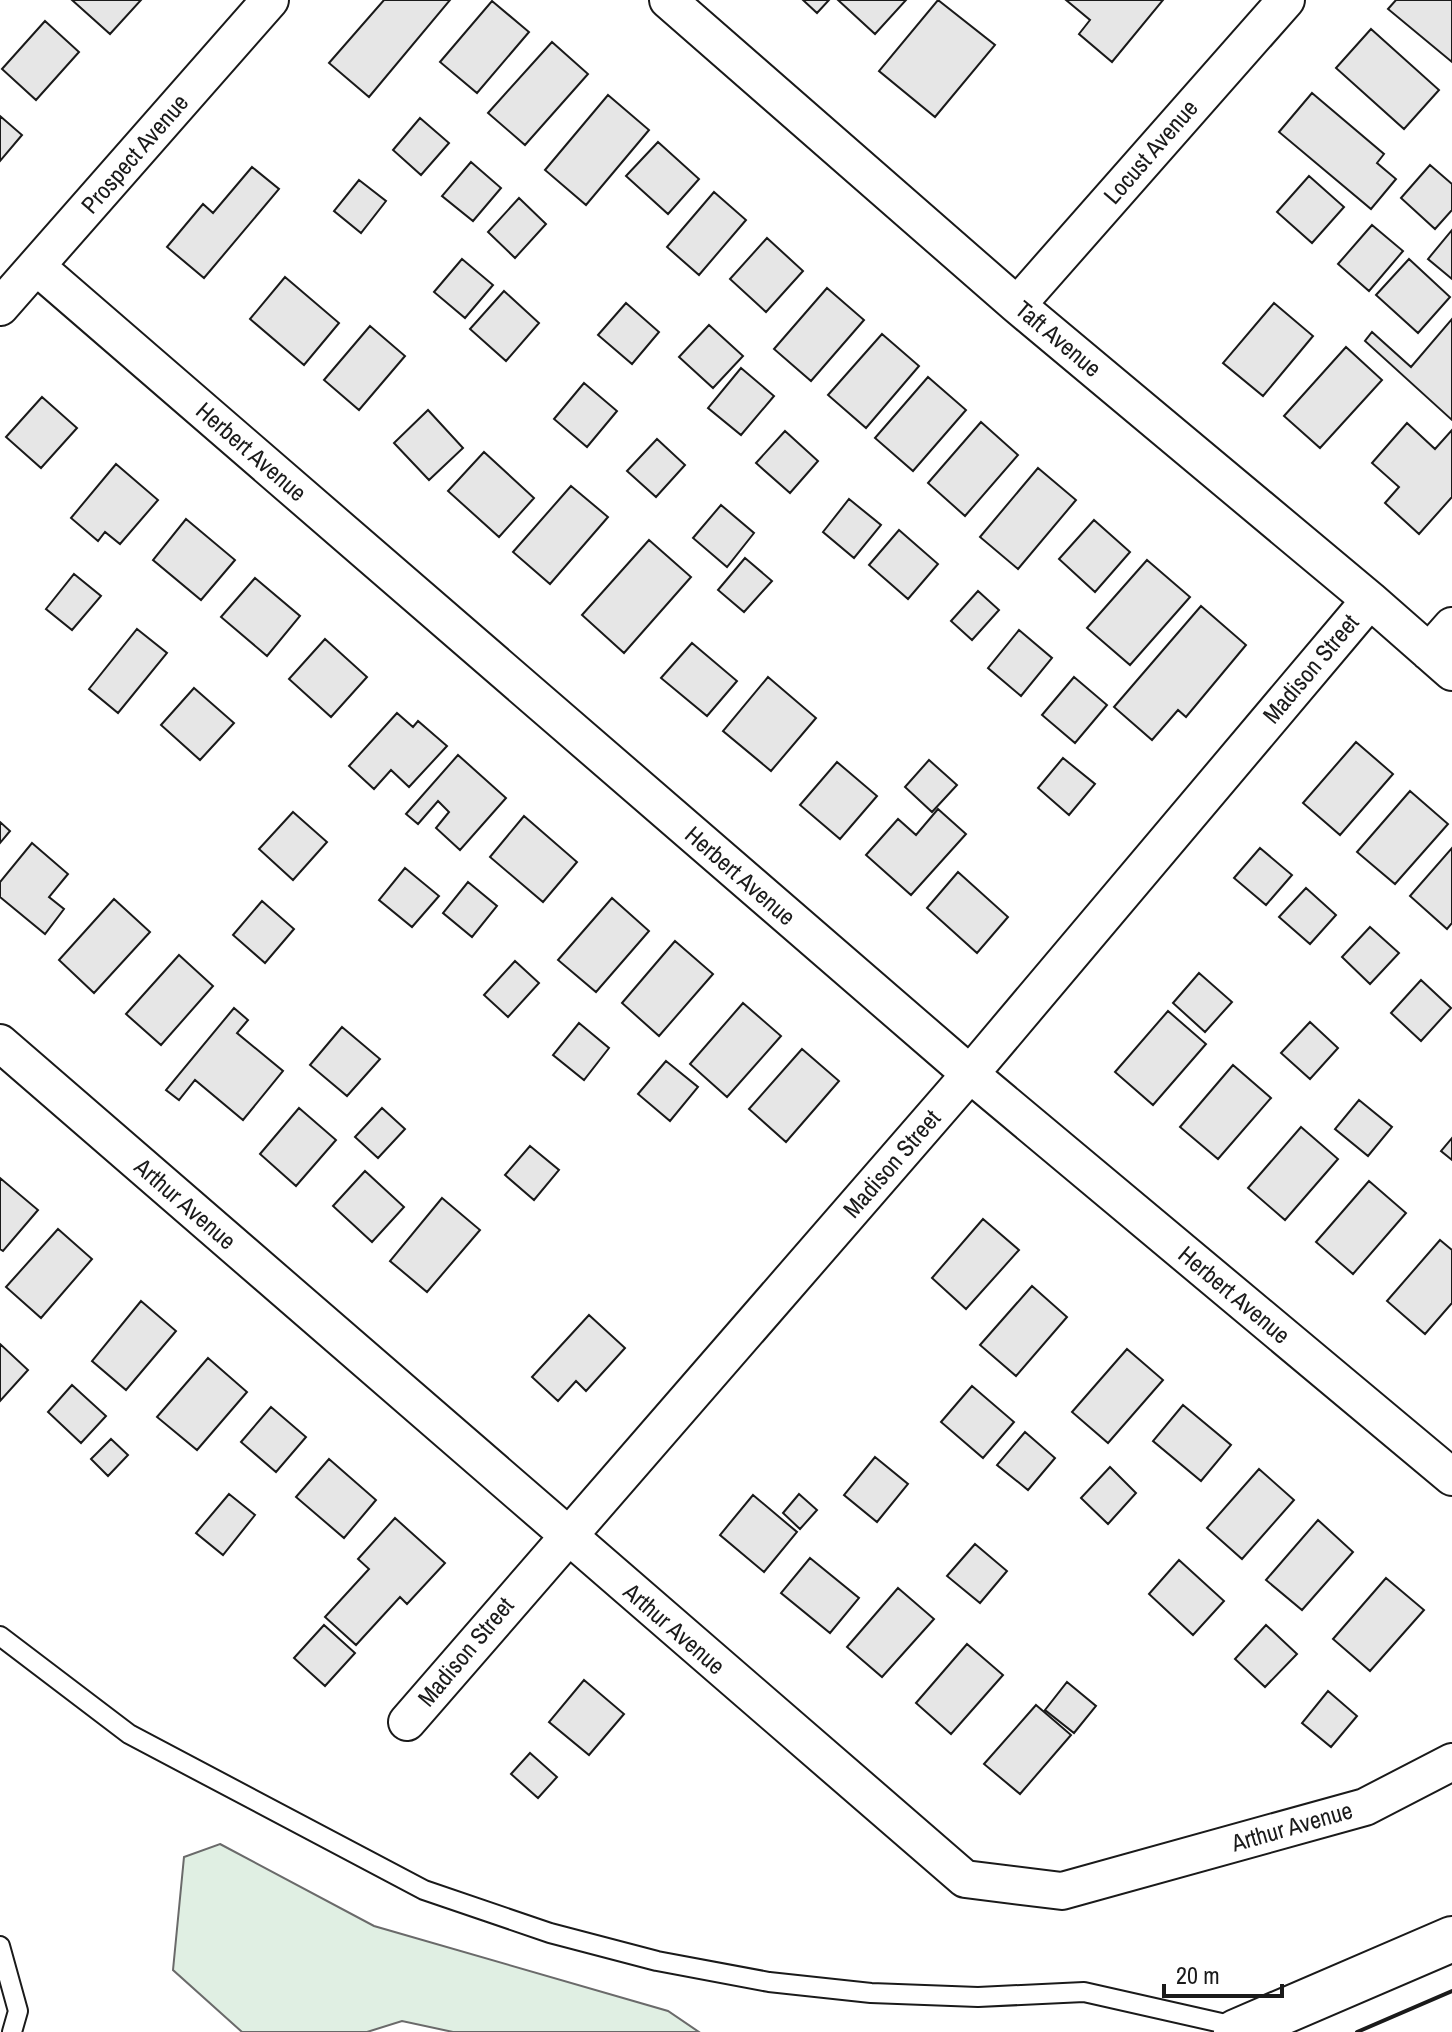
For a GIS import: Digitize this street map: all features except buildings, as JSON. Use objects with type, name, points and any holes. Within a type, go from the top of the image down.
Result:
[{"type":"highway","points":[[1241,2030],[1452,1939]]},
{"type":"street","name":"Prospect Avenue","points":[[0,307],[270,0]]},
{"type":"street","name":"Taft Avenue","points":[[668,0],[1017,305],[1370,600],[1444,650]]},
{"type":"street","name":"Locust Avenue","points":[[1017,305],[1286,0]]},
{"type":"street","name":"Herbert Avenue","points":[[36,266],[970,1074],[1452,1477]]},
{"type":"street","name":"Madison Street","points":[[407,1722],[970,1074],[1370,600]]},
{"type":"street","name":"Arthur Avenue","points":[[0,1043],[965,1879],[1062,1891],[1365,1807],[1452,1762]]},
{"type":"lane","points":[[0,1636],[129,1734],[424,1890],[550,1933],[657,1961],[769,1982],[871,1993],[978,1997],[1084,1992],[1241,2030]]},
{"type":"lane","points":[[0,1946],[18,2011],[12,2032]]},
{"type":"green space","points":[[220,1844],[374,1926],[668,2011],[699,2032],[453,2032],[402,2021],[367,2032],[242,2032],[173,1970],[184,1857]]},
{"type":"wall","points":[[1357,2032],[1452,1991]]}]
